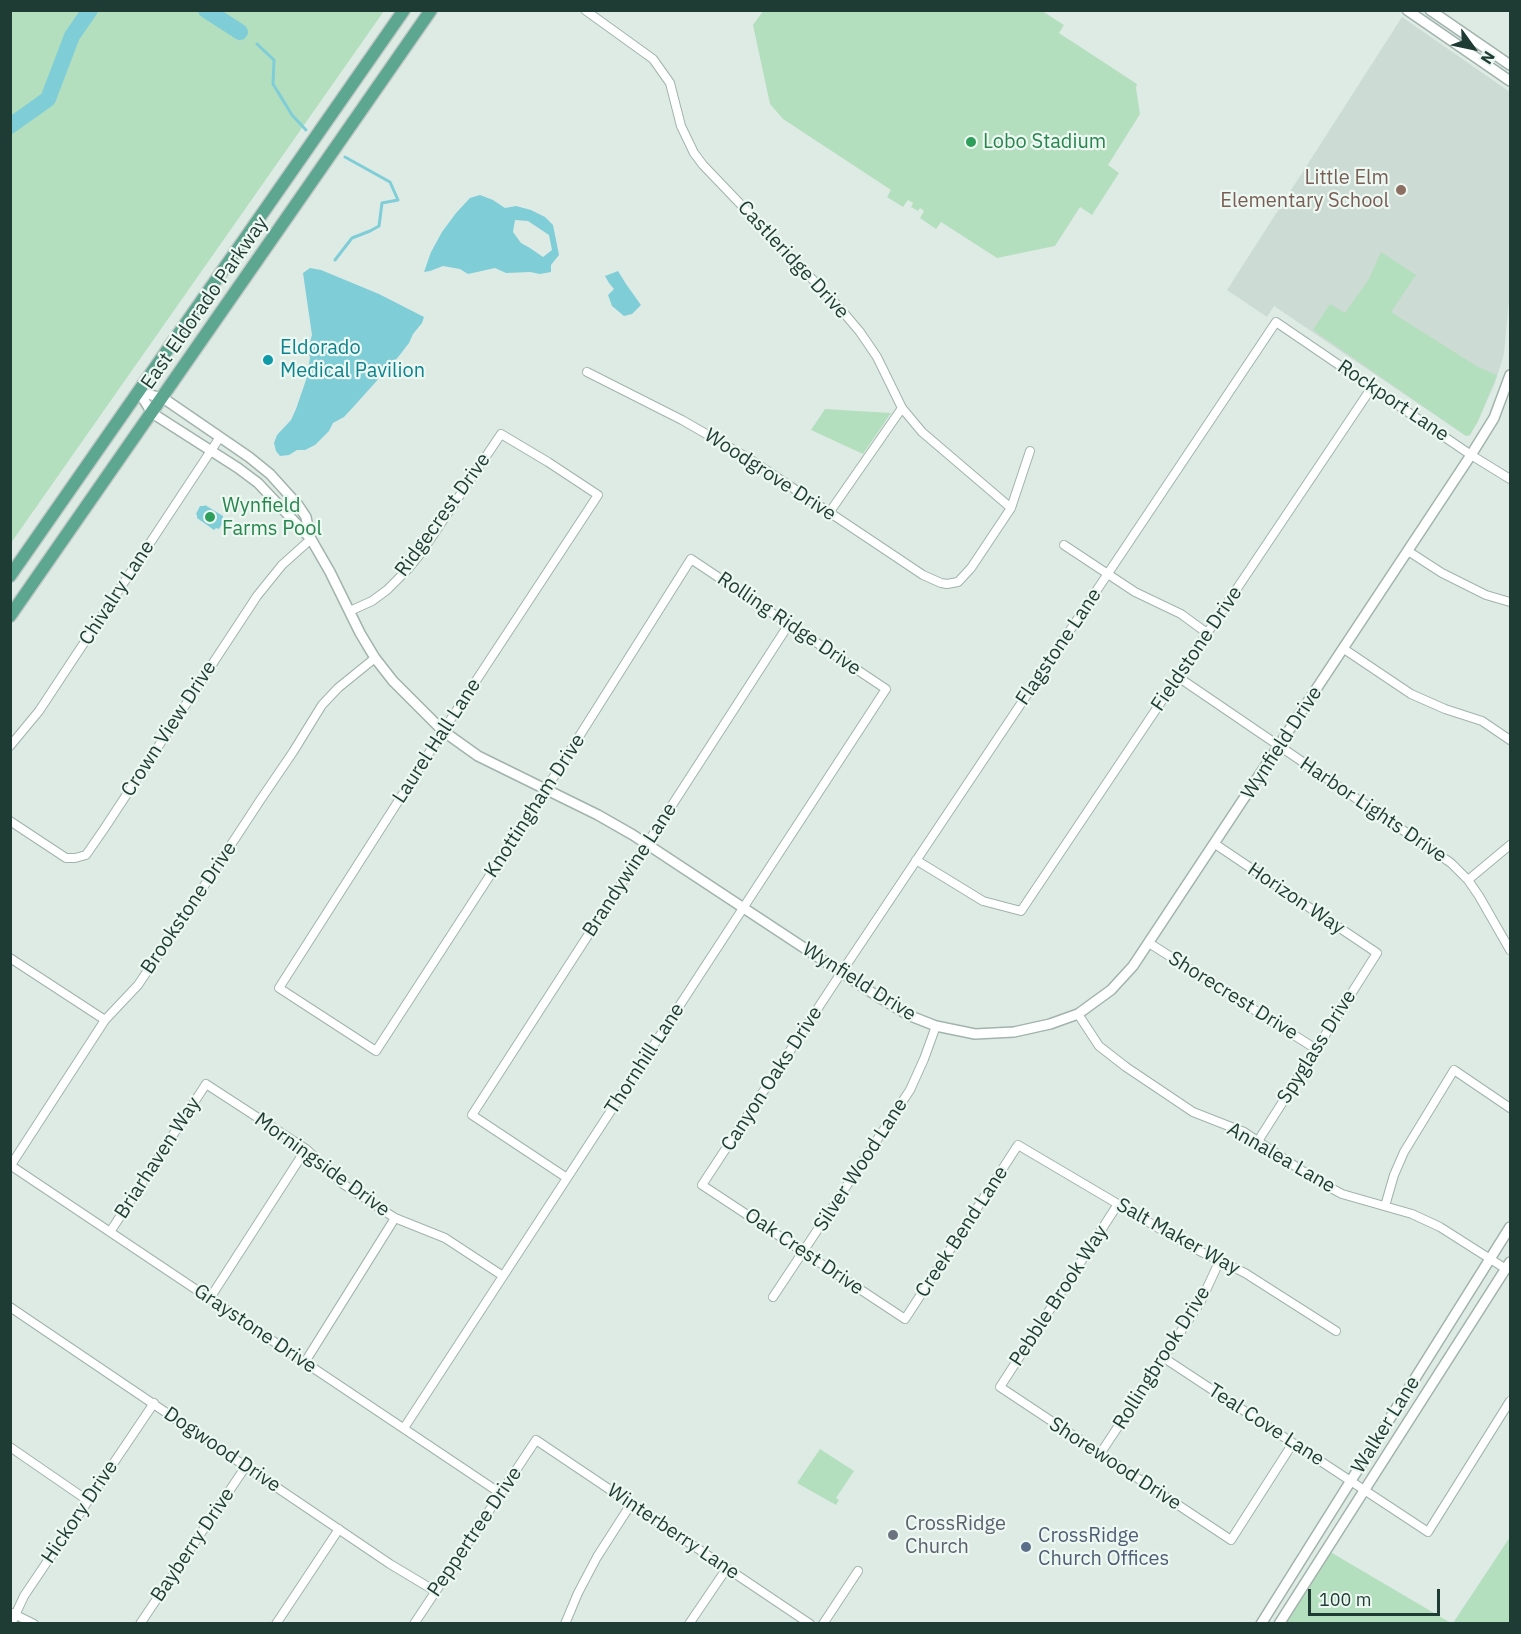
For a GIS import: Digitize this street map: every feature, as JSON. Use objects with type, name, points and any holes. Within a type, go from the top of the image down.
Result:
[{"type":"main road","name":"East Eldorado Parkway","points":[[10,576],[404,10]]},
{"type":"main road","name":"East Eldorado Parkway","points":[[10,616],[431,10]]},
{"type":"street","name":"Castleridge Drive","points":[[585,10],[653,59],[670,83],[681,126],[694,153],[860,332],[877,357],[903,408],[922,432],[1011,508]]},
{"type":"street","points":[[1407,10],[1510,81]]},
{"type":"street","points":[[1430,10],[1510,64],[1502,75]]},
{"type":"street","name":"Rockport Lane","points":[[1276,322],[1510,479]]},
{"type":"street","name":"Flagstone Lane","points":[[841,972],[1276,322]]},
{"type":"street","name":"Woodgrove Drive","points":[[587,372],[682,420],[748,458],[922,575],[935,581],[947,584],[958,582],[967,574],[1011,508]]},
{"type":"street","name":"Wynfield Drive","points":[[139,392],[152,413],[258,483],[311,539],[375,658],[393,681],[442,731],[478,756],[598,815],[647,844],[908,1015],[936,1026],[975,1034],[1014,1032],[1050,1024],[1078,1014],[1111,990],[1133,966],[1471,455],[1494,418],[1510,375]]},
{"type":"street","name":"Fieldstone Drive","points":[[916,860],[983,901],[1021,911],[1372,387]]},
{"type":"street","name":"Wynfield Drive","points":[[139,392],[163,398],[270,474],[306,517],[311,539]]},
{"type":"street","points":[[829,513],[903,408]]},
{"type":"street","name":"Ridgecrest Drive","points":[[350,611],[372,601],[408,569],[501,434],[597,495]]},
{"type":"street","name":"Chivalry Lane","points":[[10,746],[45,702],[220,437]]},
{"type":"street","points":[[1011,508],[1030,451]]},
{"type":"street","name":"Laurel Hall Lane","points":[[376,1051],[279,988],[442,731],[597,495]]},
{"type":"street","name":"Crown View Drive","points":[[10,821],[66,858],[86,855],[257,596],[282,565],[311,539]]},
{"type":"street","points":[[1064,545],[1135,592],[1181,614],[1208,633]]},
{"type":"street","points":[[1408,551],[1442,573],[1477,591],[1510,602]]},
{"type":"street","name":"Rolling Ridge Drive","points":[[691,559],[886,689]]},
{"type":"street","name":"Knottingham Drive","points":[[376,1051],[546,789],[691,559]]},
{"type":"street","name":"Brandywine Lane","points":[[567,1178],[472,1115],[789,624]]},
{"type":"street","points":[[1344,649],[1411,694],[1482,722],[1510,740]]},
{"type":"street","name":"Brookstone Drive","points":[[11,1165],[105,1020],[138,985],[322,705],[338,688],[375,658]]},
{"type":"street","name":"Harbor Lights Drive","points":[[1178,677],[1451,863],[1468,880],[1510,950]]},
{"type":"street","name":"Thornhill Lane","points":[[404,1428],[886,689]]},
{"type":"street","name":"Horizon Way","points":[[1215,844],[1377,953]]},
{"type":"street","points":[[1468,880],[1510,845]]},
{"type":"street","name":"Shorecrest Drive","points":[[1149,943],[1316,1049]]},
{"type":"street","name":"Spyglass Drive","points":[[1258,1141],[1377,953]]},
{"type":"street","points":[[10,958],[105,1020]]},
{"type":"street","name":"Canyon Oaks Drive","points":[[702,1185],[841,972]]},
{"type":"street","name":"Annalea Lane","points":[[1078,1014],[1099,1046],[1193,1112],[1244,1132],[1316,1180],[1342,1194],[1412,1214],[1440,1227],[1490,1258],[1506,1265]]},
{"type":"street","name":"Silver Wood Lane","points":[[773,1297],[910,1090],[936,1026]]},
{"type":"street","points":[[1385,1206],[1394,1174],[1404,1152],[1454,1070],[1510,1108]]},
{"type":"street","name":"Morningside Drive","points":[[206,1084],[306,1149],[343,1184],[395,1218],[445,1238],[503,1276]]},
{"type":"street","name":"Briarhaven Way","points":[[110,1232],[206,1084]]},
{"type":"street","name":"Salt Maker Way","points":[[1018,1145],[1189,1246],[1245,1273],[1336,1331]]},
{"type":"street","name":"Creek Bend Lane","points":[[905,1319],[1018,1145]]},
{"type":"street","points":[[210,1298],[306,1149]]},
{"type":"street","name":"Graystone Drive","points":[[11,1165],[500,1493]]},
{"type":"street","name":"Oak Crest Drive","points":[[702,1185],[905,1319]]},
{"type":"street","name":"Pebble Brook Way","points":[[1000,1388],[1118,1204]]},
{"type":"street","points":[[305,1362],[395,1218]]},
{"type":"street","name":"Walker Lane","points":[[1279,1623],[1327,1550],[1394,1413],[1510,1227]]},
{"type":"street","name":"Rollingbrook Drive","points":[[1100,1454],[1201,1301],[1220,1260]]},
{"type":"street","name":"Walker Lane","points":[[1261,1623],[1463,1337],[1506,1265]]},
{"type":"street","name":"Dogwood Drive","points":[[10,1307],[435,1591]]},
{"type":"street","name":"Teal Cove Lane","points":[[1164,1358],[1428,1532],[1510,1401]]},
{"type":"street","name":"Shorewood Drive","points":[[1000,1388],[1231,1540],[1293,1443]]},
{"type":"street","name":"Hickory Drive","points":[[11,1623],[12,1613],[154,1403]]},
{"type":"street","name":"Peppertree Drive","points":[[414,1623],[536,1440]]},
{"type":"street","name":"Winterberry Lane","points":[[536,1440],[810,1623]]},
{"type":"street","points":[[10,1447],[87,1500]]},
{"type":"street","name":"Bayberry Drive","points":[[140,1623],[246,1466]]},
{"type":"street","points":[[565,1623],[597,1557],[631,1504]]},
{"type":"street","points":[[276,1623],[339,1529]]},
{"type":"street","points":[[689,1623],[727,1568]]},
{"type":"street","points":[[823,1623],[858,1571]]},
{"type":"street","points":[[12,1613],[34,1623]]},
{"type":"shaded area","name":"Little Elm Elementary School","points":[[1402,17],[1510,92],[1510,289],[1504,354],[1495,383],[1478,421],[1470,435],[1466,436],[1274,306],[1267,317],[1227,290]]},
{"type":"green space","points":[[10,11],[384,11],[11,543]]},
{"type":"green space","name":"Lobo Stadium","points":[[763,11],[1042,11],[1064,25],[1059,33],[1137,84],[1140,114],[1108,165],[1119,173],[1092,215],[1080,207],[1055,246],[997,258],[941,222],[936,229],[920,218],[924,211],[920,208],[918,211],[911,207],[913,203],[908,200],[903,207],[887,197],[891,190],[783,119],[770,104],[753,25]]},
{"type":"green space","points":[[1381,252],[1416,275],[1391,312],[1478,367],[1497,375],[1470,435],[1466,436],[1313,330],[1330,304],[1345,313],[1369,279]]},
{"type":"green space","points":[[825,409],[891,413],[863,454],[811,430]]},
{"type":"green space","points":[[820,1449],[854,1471],[836,1498],[839,1500],[836,1505],[797,1483]]},
{"type":"green space","points":[[1510,1537],[1510,1623],[1453,1623]]},
{"type":"green space","points":[[1327,1550],[1451,1623],[1281,1624]]},
{"type":"water","points":[[480,195],[505,208],[516,206],[545,217],[553,225],[559,255],[551,265],[551,272],[506,273],[495,268],[468,274],[460,269],[443,266],[424,272],[431,252],[442,232],[470,198]],"holes":[[[515,220],[528,221],[549,235],[552,250],[543,257],[521,243],[513,232]]]},
{"type":"water","points":[[310,268],[321,270],[379,294],[424,317],[399,356],[344,417],[333,423],[329,431],[315,445],[280,456],[274,443],[277,435],[291,420],[296,409],[306,380],[310,358],[308,349],[312,335],[303,273]]},
{"type":"water","points":[[618,271],[641,305],[632,314],[624,316],[612,306],[608,295],[614,289],[605,276]]},
{"type":"water","name":"Wynfield Farms Pool","points":[[205,505],[223,516],[224,521],[219,529],[214,530],[197,518],[196,514],[200,506]]},
{"type":"waterway","points":[[10,126],[48,99],[72,36],[90,10]]},
{"type":"waterway","points":[[206,10],[240,32]]},
{"type":"waterway","points":[[257,44],[274,60],[273,84],[292,115],[306,130]]},
{"type":"waterway","points":[[335,260],[352,238],[379,226],[382,203],[398,200],[390,182],[345,157]]},
{"type":"place","name":"Lobo Stadium","points":[[971,142]]},
{"type":"place","name":"Little Elm Elementary School","points":[[1401,190]]},
{"type":"place","name":"Eldorado Medical Pavilion","points":[[268,360]]},
{"type":"place","name":"Wynfield Farms Pool","points":[[210,517]]},
{"type":"place","name":"CrossRidge Church","points":[[893,1535]]},
{"type":"place","name":"CrossRidge Church Offices","points":[[1026,1547]]}]
